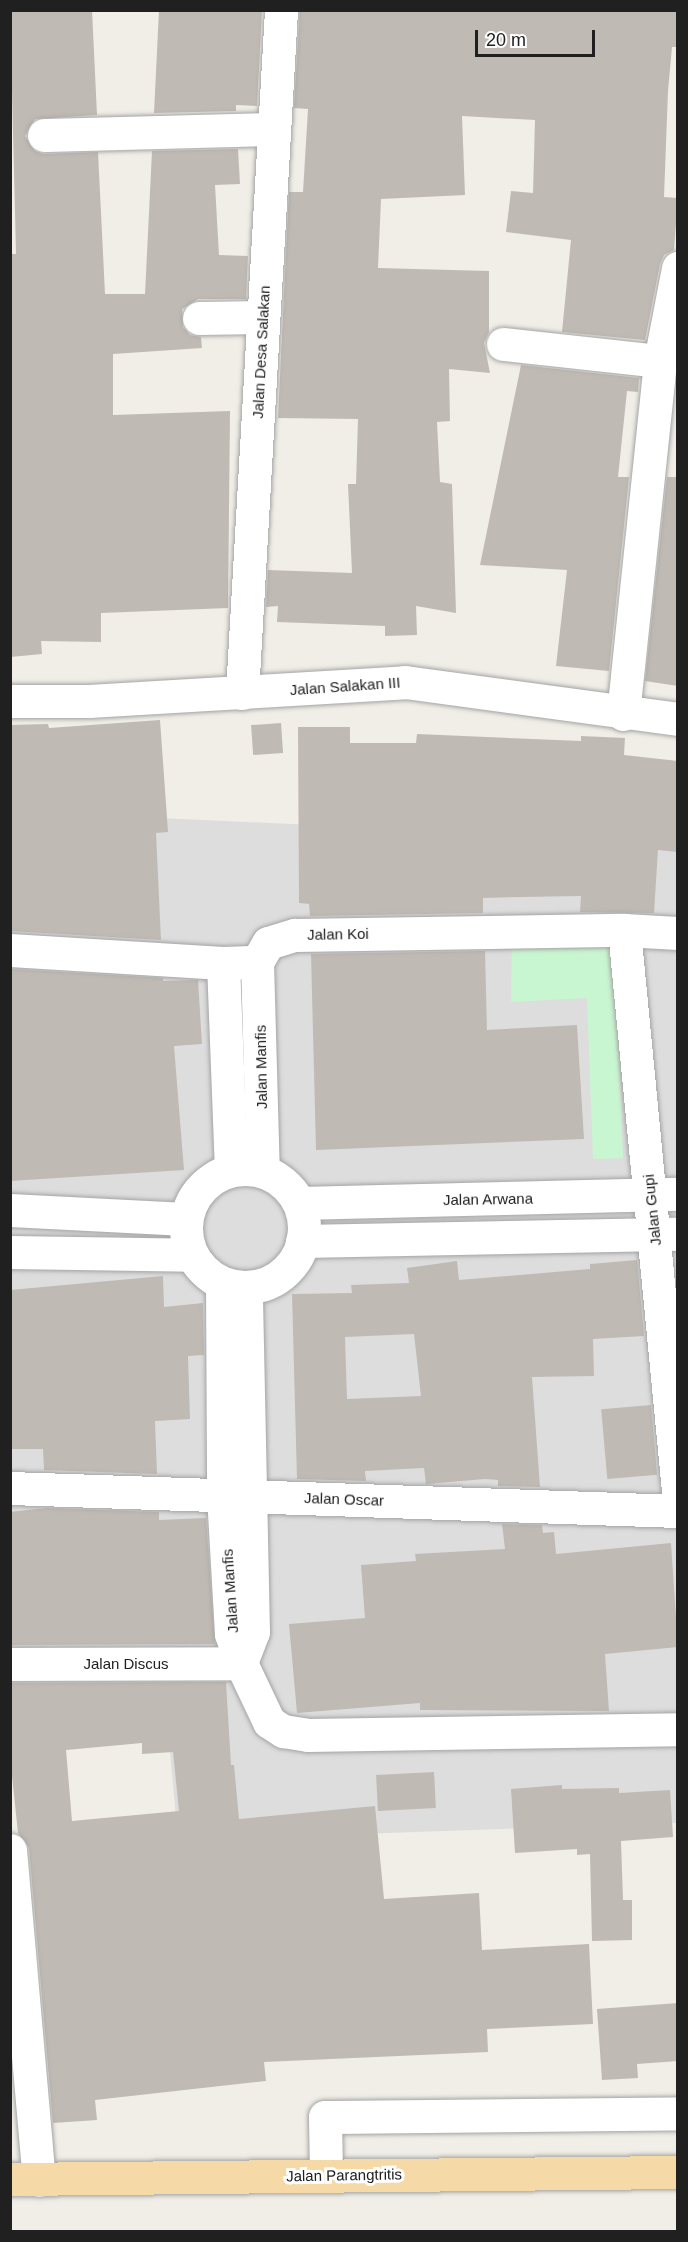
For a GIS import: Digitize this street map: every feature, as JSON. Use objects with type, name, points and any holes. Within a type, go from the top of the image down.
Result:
[{"type":"main road","name":"Jalan Parangtritis","points":[[25,2180],[326,2174],[678,2172]]},
{"type":"street","name":"Jalan Desa Salakan","points":[[242,693],[280,10]]},
{"type":"street","points":[[44,135],[273,129]]},
{"type":"street","points":[[623,714],[660,361],[678,268]]},
{"type":"street","points":[[199,318],[263,317]]},
{"type":"street","points":[[503,344],[660,361]]},
{"type":"street","name":"Jalan Salakan III","points":[[10,701],[89,701],[405,682],[623,714],[678,719]]},
{"type":"street","name":"Jalan Koi","points":[[257,962],[268,943],[295,935],[624,930],[678,933]]},
{"type":"street","name":"Jalan Gupi","points":[[624,930],[664,1194],[678,1491]]},
{"type":"street","points":[[10,950],[224,963],[257,962]]},
{"type":"street","name":"Jalan Manfis","points":[[257,962],[263,1171]]},
{"type":"street","points":[[224,963],[231,1170]]},
{"type":"street","points":[[231,1170],[263,1171],[278,1178],[299,1203],[304,1222],[302,1241],[286,1271],[272,1281],[234,1285],[205,1272],[192,1255],[186,1220],[190,1206],[206,1183],[231,1170]]},
{"type":"street","name":"Jalan Arwana","points":[[299,1203],[664,1194]]},
{"type":"street","points":[[10,1210],[186,1220]]},
{"type":"street","points":[[302,1241],[666,1234]]},
{"type":"street","points":[[10,1252],[192,1255]]},
{"type":"street","name":"Jalan Manfis","points":[[234,1285],[237,1495],[231,1634],[241,1663],[269,1722],[283,1731],[308,1736],[678,1730]]},
{"type":"street","name":"Jalan Oscar","points":[[10,1488],[678,1511]]},
{"type":"street","name":"Jalan Discus","points":[[10,1664],[241,1663]]},
{"type":"street","points":[[10,1850],[25,2180]]},
{"type":"street","points":[[326,2174],[325,2117],[678,2113]]},
{"type":"shaded area","points":[[10,811],[677,842],[677,1823],[178,1840],[169,1741],[11,1748]]},
{"type":"green space","points":[[512,942],[614,942],[623,1158],[593,1159],[587,998],[511,1002]]},
{"type":"building","points":[[10,10],[92,10],[97,115],[35,119],[25,136],[35,151],[44,154],[98,152],[105,294],[145,294],[152,151],[238,149],[240,184],[215,185],[219,255],[248,256],[246,299],[198,299],[182,309],[183,327],[190,335],[201,337],[202,348],[113,354],[113,415],[230,411],[228,608],[101,613],[101,642],[41,641],[42,654],[10,657],[10,254],[16,254]]},
{"type":"building","points":[[159,10],[262,10],[257,106],[236,105],[236,111],[154,113]]},
{"type":"building","points":[[300,10],[678,10],[678,47],[672,47],[668,91],[664,197],[678,198],[674,250],[664,255],[660,264],[645,340],[562,332],[571,240],[506,232],[511,191],[533,193],[535,120],[462,116],[465,195],[381,199],[378,268],[489,271],[489,332],[484,343],[490,373],[449,369],[450,421],[437,422],[440,482],[452,484],[456,613],[416,606],[417,635],[385,636],[385,626],[277,622],[278,606],[266,607],[268,570],[352,573],[348,484],[356,484],[358,419],[278,418],[289,192],[303,192],[308,109],[294,108]]},
{"type":"building","points":[[521,365],[639,378],[638,392],[627,391],[618,477],[629,477],[609,671],[556,666],[567,570],[480,565]]},
{"type":"building","points":[[667,477],[678,477],[678,686],[645,681]]},
{"type":"building","points":[[160,720],[168,832],[156,833],[161,940],[10,931],[10,725],[48,724],[49,728]]},
{"type":"building","points":[[281,723],[283,753],[253,755],[251,725]]},
{"type":"building","points":[[298,727],[350,727],[350,743],[416,743],[417,734],[581,741],[581,736],[625,738],[624,755],[678,761],[678,852],[658,850],[654,913],[580,912],[581,896],[483,898],[483,913],[310,916],[309,904],[299,903]]},
{"type":"building","points":[[485,951],[487,1030],[577,1025],[584,1139],[316,1150],[311,954]]},
{"type":"building","points":[[10,969],[163,978],[163,981],[198,980],[202,1044],[174,1046],[184,1170],[10,1181]]},
{"type":"building","points":[[637,1260],[644,1336],[593,1339],[594,1376],[532,1377],[540,1487],[498,1486],[498,1480],[485,1479],[426,1484],[424,1468],[365,1471],[366,1481],[297,1479],[292,1294],[352,1293],[351,1285],[409,1283],[407,1268],[457,1261],[459,1280],[590,1269],[590,1264]],"holes":[[[414,1334],[421,1396],[347,1399],[345,1337]]]},
{"type":"building","points":[[163,1276],[164,1307],[203,1303],[204,1355],[188,1356],[190,1419],[155,1421],[157,1474],[44,1470],[43,1449],[10,1449],[10,1290]]},
{"type":"building","points":[[651,1405],[657,1475],[607,1479],[601,1409]]},
{"type":"building","points":[[46,1508],[159,1512],[159,1520],[206,1518],[215,1644],[10,1645],[10,1512]]},
{"type":"building","points":[[502,1524],[542,1525],[543,1533],[554,1532],[556,1554],[671,1543],[678,1647],[605,1654],[609,1711],[420,1710],[420,1703],[297,1713],[289,1624],[365,1618],[361,1565],[416,1561],[415,1554],[505,1549]]},
{"type":"building","points":[[226,1682],[231,1765],[234,1765],[239,1819],[375,1806],[384,1899],[479,1893],[482,1950],[589,1944],[593,2024],[487,2029],[488,2052],[264,2062],[266,2081],[95,2100],[97,2120],[53,2123],[29,1848],[18,1833],[10,1757],[10,1683]],"holes":[[[142,1743],[142,1754],[173,1752],[179,1811],[72,1821],[66,1750]]]},
{"type":"building","points":[[434,1772],[436,1808],[378,1811],[376,1775]]},
{"type":"building","points":[[562,1785],[562,1789],[619,1788],[619,1793],[670,1790],[673,1837],[621,1841],[623,1900],[632,1900],[632,1940],[592,1941],[590,1854],[577,1855],[577,1849],[515,1853],[511,1789]]},
{"type":"building","points":[[678,2003],[678,2061],[637,2064],[638,2078],[602,2080],[597,2009]]}]
